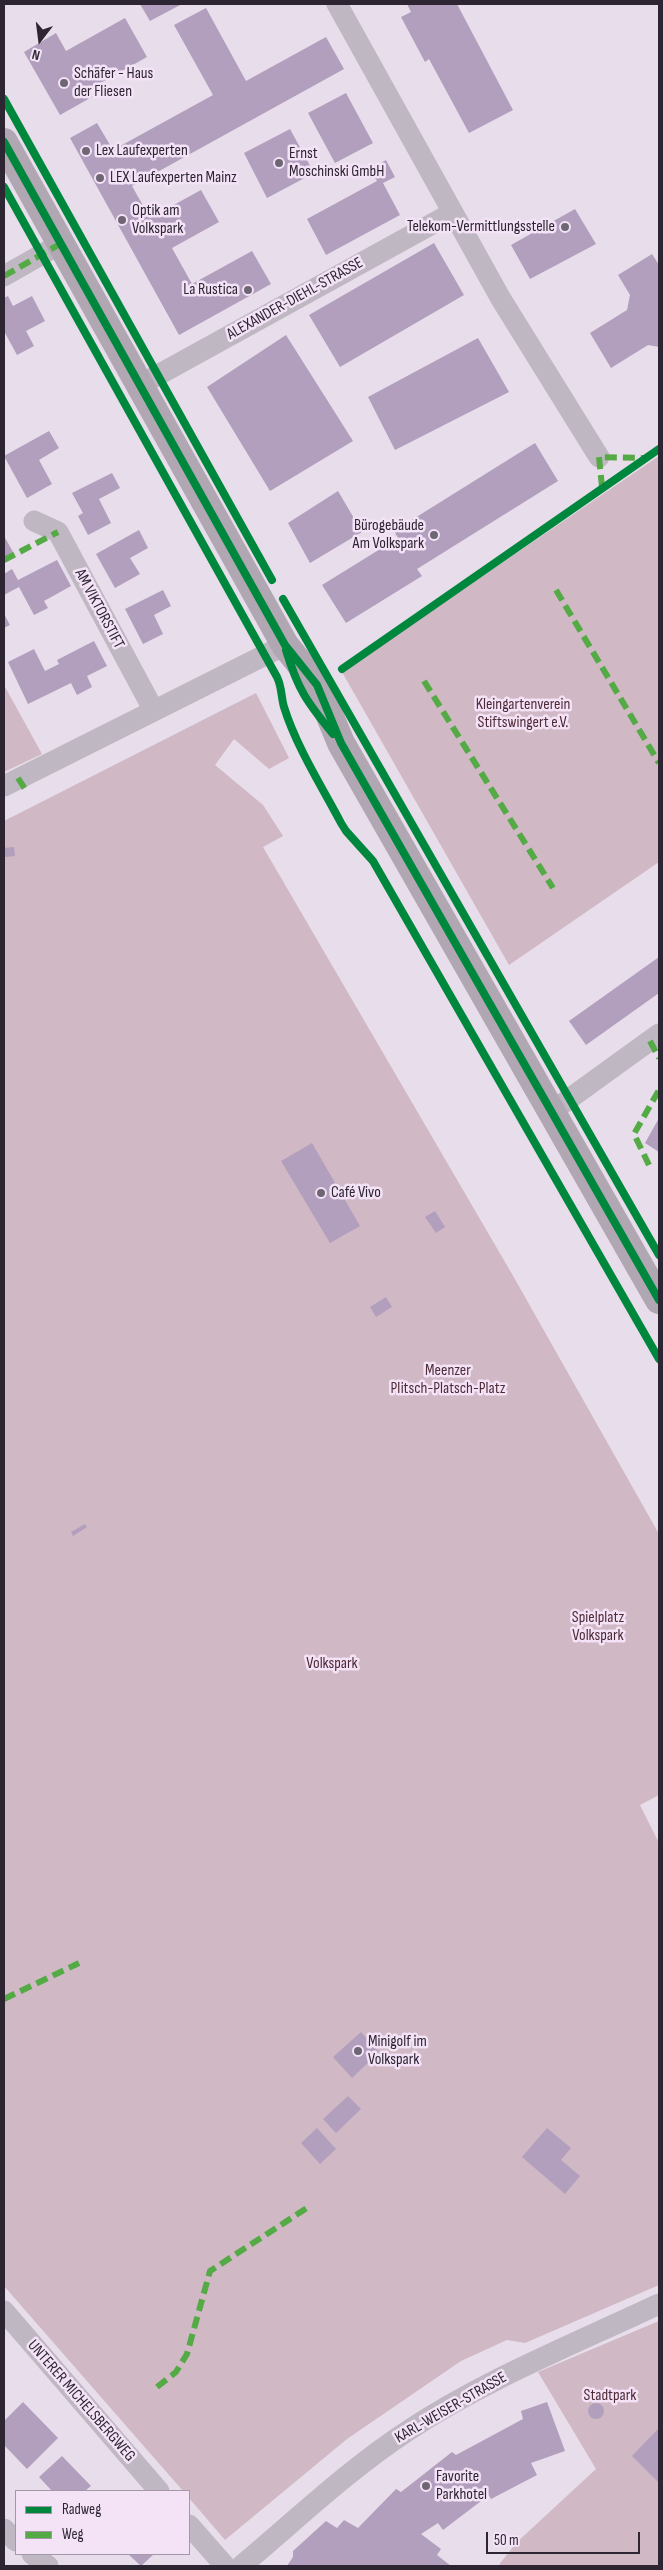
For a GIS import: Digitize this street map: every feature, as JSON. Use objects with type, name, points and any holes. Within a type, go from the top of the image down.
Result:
[{"type":"street","points":[[337,4],[452,213],[519,329],[599,456]]},
{"type":"street","points":[[4,142],[285,645],[296,681],[302,693],[341,744],[659,1300]]},
{"type":"street","name":"ALEXANDER-DIEHL-STRASSE","points":[[140,386],[452,213]]},
{"type":"street","points":[[4,276],[60,244]]},
{"type":"street","name":"AM VIKTORSTIFT","points":[[34,521],[58,532],[153,709]]},
{"type":"street","points":[[4,786],[153,709],[285,645]]},
{"type":"street","points":[[551,1112],[659,1034]]},
{"type":"street","name":"KARL-WEISER-STRASSE","points":[[241,2566],[376,2454],[420,2423],[496,2380],[659,2304]]},
{"type":"street","name":"UNTERER MICHELSBERGWEG","points":[[4,2311],[158,2490]]},
{"type":"street","points":[[190,2526],[225,2566]]},
{"type":"street","points":[[4,2529],[15,2540]]},
{"type":"street","points":[[33,2555],[48,2566]]},
{"type":"green space","name":"Kleingartenverein Stiftswingert e.V.","points":[[659,456],[659,862],[509,965],[342,672]]},
{"type":"green space","points":[[4,685],[42,754],[4,772]]},
{"type":"green space","name":"Volkspark","points":[[256,693],[289,758],[269,769],[234,739],[215,765],[263,805],[283,836],[263,847],[512,1274],[659,1534],[659,1795],[640,1805],[659,1843],[659,2285],[525,2343],[507,2340],[461,2361],[347,2439],[225,2540],[190,2499],[190,2490],[182,2490],[4,2286],[4,821]]},
{"type":"green space","name":"Stadtpark","points":[[659,2321],[659,2566],[498,2566],[516,2543],[596,2469],[538,2372]]},
{"type":"building","points":[[140,4],[182,4],[150,21]]},
{"type":"building","points":[[407,4],[457,4],[513,110],[469,133],[429,59],[425,62],[401,17],[411,12]]},
{"type":"building","points":[[206,8],[246,81],[326,37],[344,69],[132,186],[150,218],[201,190],[219,222],[172,248],[192,284],[252,251],[271,284],[179,335],[70,138],[97,123],[113,150],[213,95],[174,25]]},
{"type":"building","points":[[125,18],[147,57],[88,90],[92,97],[60,115],[24,52],[56,33],[66,51]]},
{"type":"building","points":[[346,93],[373,143],[335,163],[308,113]]},
{"type":"building","name":"Ernst Moschinski GmbH","points":[[290,129],[314,173],[267,198],[244,153]]},
{"type":"building","points":[[386,160],[395,177],[383,183],[400,215],[326,255],[307,219],[377,181],[370,169]]},
{"type":"building","name":"Telekom-Vermittlungsstelle","points":[[575,209],[596,244],[530,279],[511,245]]},
{"type":"building","points":[[434,243],[464,295],[340,367],[309,315]]},
{"type":"building","points":[[652,254],[659,265],[659,347],[648,345],[611,368],[590,333],[627,310],[630,295],[618,275]]},
{"type":"building","points":[[8,296],[13,306],[32,296],[45,321],[26,331],[34,346],[17,355],[4,331],[4,298]]},
{"type":"building","points":[[286,335],[353,441],[270,491],[207,387]]},
{"type":"building","points":[[478,338],[509,392],[395,450],[368,397]]},
{"type":"building","points":[[49,431],[59,448],[39,460],[52,484],[27,498],[4,456]]},
{"type":"building","name":"Bürogebäude Am Volkspark","points":[[535,443],[558,481],[417,569],[422,576],[346,623],[322,585],[398,538],[394,531]]},
{"type":"building","points":[[112,473],[120,488],[99,499],[111,523],[88,535],[78,516],[83,513],[72,493]]},
{"type":"building","points":[[338,491],[362,532],[310,563],[288,523]]},
{"type":"building","points":[[139,530],[148,548],[130,558],[140,574],[115,588],[96,554]]},
{"type":"building","points":[[4,536],[13,552],[4,557]]},
{"type":"building","points":[[57,560],[71,586],[44,601],[48,608],[34,615],[19,587],[4,595],[4,574],[12,569],[18,580]]},
{"type":"building","points":[[163,590],[171,606],[154,615],[163,634],[143,644],[125,609]]},
{"type":"building","points":[[4,614],[10,625],[4,628]]},
{"type":"building","points":[[94,641],[107,666],[87,676],[92,687],[77,695],[71,683],[28,704],[8,662],[34,649],[45,671],[59,664],[57,660]]},
{"type":"building","points":[[14,847],[15,856],[4,857],[4,848]]},
{"type":"building","points":[[659,957],[659,993],[586,1045],[569,1021]]},
{"type":"building","points":[[659,1118],[659,1152],[645,1143]]},
{"type":"building","name":"Café Vivo","points":[[312,1143],[360,1226],[330,1243],[281,1161]]},
{"type":"building","points":[[435,1211],[445,1227],[436,1233],[425,1217]]},
{"type":"building","points":[[386,1297],[392,1307],[376,1317],[370,1307]]},
{"type":"building","points":[[85,1524],[87,1527],[73,1536],[71,1532]]},
{"type":"building","points":[[361,2032],[379,2052],[352,2078],[333,2057]]},
{"type":"building","points":[[348,2096],[361,2109],[336,2133],[323,2119]]},
{"type":"building","points":[[317,2128],[336,2149],[320,2164],[301,2143]]},
{"type":"building","points":[[547,2128],[571,2148],[561,2160],[580,2176],[565,2194],[522,2157]]},
{"type":"building","points":[[23,2402],[58,2438],[27,2469],[4,2445],[4,2421]]},
{"type":"building","points":[[547,2402],[565,2451],[531,2463],[537,2475],[491,2499],[486,2491],[482,2494],[485,2498],[443,2530],[438,2523],[421,2534],[441,2549],[437,2555],[451,2566],[287,2566],[293,2557],[293,2551],[326,2521],[337,2528],[344,2520],[358,2528],[396,2489],[401,2492],[452,2452],[456,2455],[523,2419],[521,2411]]},
{"type":"building","points":[[596,2403],[604,2411],[596,2419],[588,2411]]},
{"type":"building","points":[[659,2428],[659,2483],[632,2456]]},
{"type":"building","points":[[62,2456],[91,2486],[86,2490],[51,2490],[39,2477]]},
{"type":"building","points":[[129,2555],[153,2555],[141,2566]]},
{"type":"marked path","points":[[4,276],[60,244]]},
{"type":"marked path","points":[[602,487],[599,457],[645,458]]},
{"type":"marked path","points":[[4,560],[58,532]]},
{"type":"marked path","points":[[556,590],[659,763]]},
{"type":"marked path","points":[[424,681],[553,888]]},
{"type":"marked path","points":[[18,778],[25,789]]},
{"type":"marked path","points":[[650,1041],[659,1058]]},
{"type":"marked path","points":[[649,1165],[634,1134],[659,1090]]},
{"type":"marked path","points":[[4,1999],[79,1963]]},
{"type":"marked path","points":[[157,2387],[176,2372],[187,2354],[210,2271],[310,2206]]},
{"type":"cycle path","points":[[4,99],[272,580]]},
{"type":"cycle path","points":[[4,142],[285,645],[317,685],[341,743],[659,1300]]},
{"type":"cycle path","points":[[4,187],[277,677],[284,707],[295,737],[341,823],[373,861],[659,1359]]},
{"type":"cycle path","points":[[342,669],[659,449]]},
{"type":"cycle path","points":[[283,599],[659,1255]]},
{"type":"cycle path","points":[[286,650],[304,695],[333,734]]},
{"type":"place","name":"Schäfer - Haus der Fliesen","points":[[64,83]]},
{"type":"place","name":"Lex Laufexperten","points":[[86,151]]},
{"type":"place","name":"Ernst Moschinski GmbH","points":[[279,163]]},
{"type":"place","name":"LEX Laufexperten Mainz","points":[[100,178]]},
{"type":"place","name":"Optik am Volkspark","points":[[122,220]]},
{"type":"place","name":"Telekom-Vermittlungsstelle","points":[[565,227]]},
{"type":"place","name":"La Rustica","points":[[248,290]]},
{"type":"place","name":"Bürogebäude Am Volkspark","points":[[434,535]]},
{"type":"place","name":"Café Vivo","points":[[321,1193]]},
{"type":"place","name":"Minigolf im Volkspark","points":[[358,2051]]},
{"type":"place","name":"Favorite Parkhotel","points":[[426,2486]]},
{"type":"park label","name":"Meenzer Plitsch-Platsch-Platz","points":[[448,1380]]},
{"type":"park label","name":"Spielplatz Volkspark","points":[[598,1627]]}]
